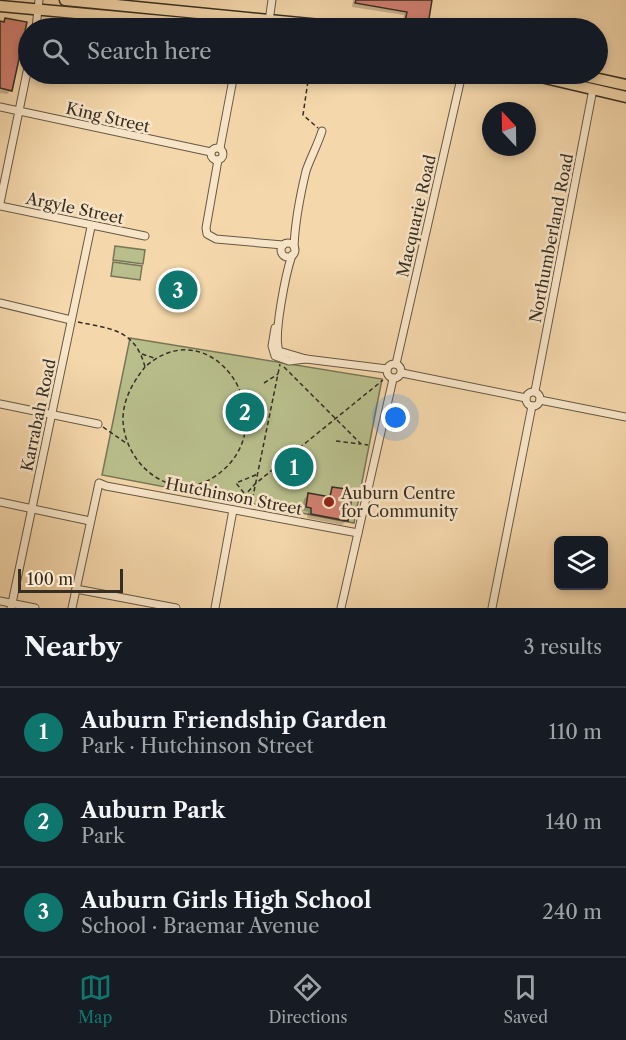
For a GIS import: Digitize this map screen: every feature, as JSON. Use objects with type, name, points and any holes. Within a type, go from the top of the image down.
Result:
[{"type":"highway","points":[[65,0],[218,18]]},
{"type":"highway","points":[[0,6],[40,4],[156,18]]},
{"type":"highway","points":[[608,81],[626,85]]},
{"type":"highway","points":[[571,84],[626,97]]},
{"type":"street","points":[[270,18],[272,0]]},
{"type":"street","points":[[0,204],[25,84]]},
{"type":"street","points":[[232,84],[220,148],[224,153],[218,160],[206,228],[207,234],[212,238],[287,250]]},
{"type":"street","name":"Macquarie Road","points":[[396,364],[460,84]]},
{"type":"street","name":"Northumberland Road","points":[[535,392],[593,89]]},
{"type":"street","name":"King Street","points":[[0,107],[211,152]]},
{"type":"street","points":[[322,131],[313,159],[307,168],[287,250],[277,346],[280,357],[387,369]]},
{"type":"street","points":[[218,160],[213,158],[211,152],[214,148],[220,148]]},
{"type":"street","name":"Argyle Street","points":[[0,204],[91,227],[145,237]]},
{"type":"street","name":"Karrabah Road","points":[[12,606],[91,227]]},
{"type":"street","points":[[0,303],[71,320]]},
{"type":"street","points":[[387,369],[390,365],[396,364],[402,373],[526,398],[532,406]]},
{"type":"street","points":[[387,369],[388,376],[393,379]]},
{"type":"street","points":[[341,608],[393,379],[402,373]]},
{"type":"street","points":[[526,398],[530,392],[535,392],[540,396],[540,400]]},
{"type":"street","points":[[492,608],[532,406],[540,400],[626,417]]},
{"type":"street","points":[[0,404],[98,424]]},
{"type":"street","name":"Hutchinson Street","points":[[90,521],[97,484],[102,483],[106,486],[358,533]]},
{"type":"street","points":[[0,502],[90,521],[72,608]]},
{"type":"street","points":[[214,608],[233,510]]},
{"type":"street","points":[[76,589],[176,608]]},
{"type":"street","points":[[0,601],[12,606],[35,608]]},
{"type":"path","points":[[308,84],[303,115],[322,131]]},
{"type":"path","points":[[71,320],[118,331],[130,338],[141,354],[145,367]]},
{"type":"path","points":[[243,391],[245,424],[236,454],[218,475],[193,485],[171,484],[152,475],[141,466],[127,444],[123,427],[125,405],[131,386],[155,358],[178,352],[204,354],[226,367],[243,391],[258,414],[269,418]]},
{"type":"path","points":[[141,354],[155,358]]},
{"type":"path","points":[[250,513],[279,374],[280,357]]},
{"type":"path","points":[[280,357],[361,444]]},
{"type":"path","points":[[264,383],[279,374]]},
{"type":"path","points":[[233,510],[255,484],[383,380]]},
{"type":"path","points":[[98,424],[127,444]]},
{"type":"path","points":[[336,441],[368,446]]},
{"type":"path","points":[[245,494],[236,483],[258,474]]},
{"type":"path","points":[[192,502],[193,485]]},
{"type":"green space","points":[[115,246],[145,250],[143,264],[113,260]]},
{"type":"green space","points":[[113,262],[142,266],[140,280],[111,276]]},
{"type":"green space","points":[[130,338],[382,379],[354,523],[102,475]]},
{"type":"building","points":[[356,0],[432,0],[429,18],[406,18],[407,12],[355,3]]},
{"type":"building","points":[[5,18],[18,20],[18,63],[12,91],[0,88],[0,21],[4,22]]},
{"type":"building","name":"Auburn Centre for Community","points":[[332,487],[353,490],[348,521],[311,514],[311,508],[306,507],[308,493],[330,497]]},
{"type":"place","name":"Auburn Girls High School","points":[[178,290]]},
{"type":"place","name":"Auburn Park","points":[[245,412]]},
{"type":"place","name":"Auburn Friendship Garden","points":[[294,467]]},
{"type":"place","name":"Auburn Centre for Community","points":[[329,502]]}]
